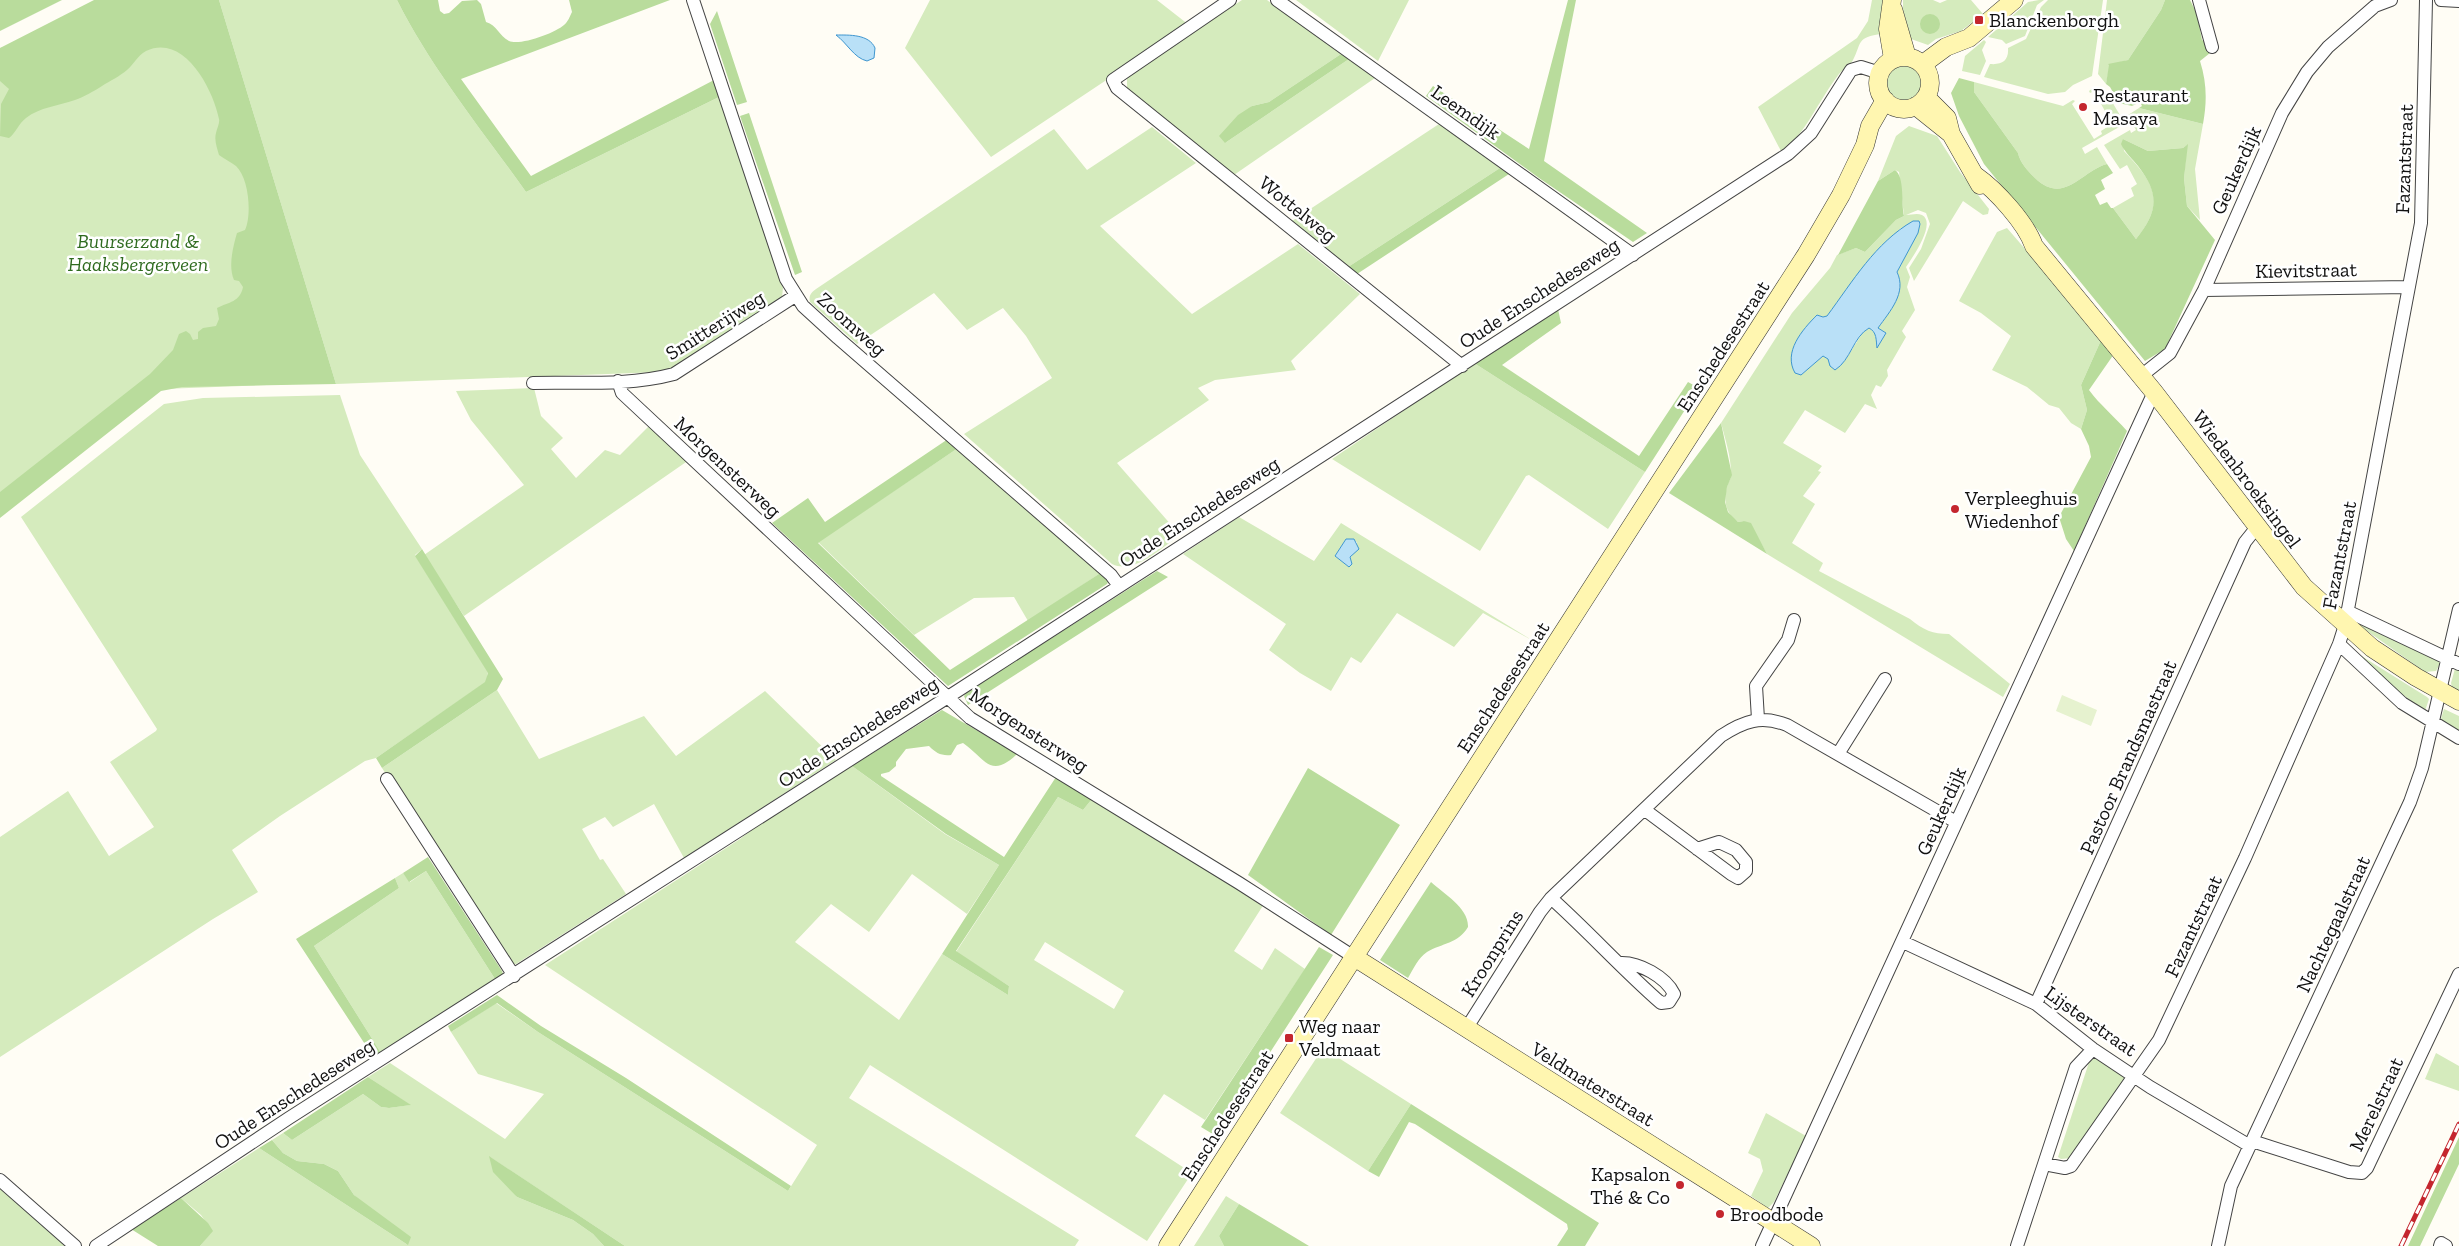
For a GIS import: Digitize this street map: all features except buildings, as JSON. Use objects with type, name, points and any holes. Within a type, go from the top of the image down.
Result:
[{"type":"main road","points":[[1926,69],[1946,47],[1962,42],[2014,0]]},
{"type":"main road","points":[[1892,4],[1900,58]]},
{"type":"main road","points":[[1900,58],[1926,69]]},
{"type":"main road","points":[[1900,58],[1880,72],[1878,87],[1890,104],[1909,109],[1921,101],[1930,86],[1926,69]]},
{"type":"main road","name":"Wiedenbroeksingel","points":[[1921,101],[1947,118],[1951,134],[1976,176],[1988,184],[2023,227],[2034,246],[2154,392],[2304,587],[2346,618],[2379,652],[2459,701]]},
{"type":"main road","name":"Enschedesestraat","points":[[1168,1246],[1806,255],[1830,217],[1865,145],[1878,132],[1890,104]]},
{"type":"main road","name":"Veldmaterstraat","points":[[1354,956],[1466,1029],[1811,1246]]},
{"type":"street","name":"Zoomweg","points":[[693,0],[786,279],[796,296],[810,312],[1104,569],[1119,586]]},
{"type":"street","name":"Wottelweg","points":[[1230,0],[1113,80],[1117,88],[1462,366]]},
{"type":"street","points":[[2199,0],[2212,47]]},
{"type":"street","name":"Geukerdijk","points":[[2141,376],[2170,353],[2204,290],[2282,113],[2307,72],[2328,46],[2375,6],[2391,0]]},
{"type":"street","name":"Fazantstraat","points":[[2044,1164],[2065,1168],[2071,1166],[2159,1040],[2245,858],[2339,644],[2346,618],[2421,223],[2426,0]]},
{"type":"street","points":[[2441,0],[2459,1]]},
{"type":"street","name":"Leemdijk","points":[[1280,1],[1633,255]]},
{"type":"street","name":"Oude Enschedeseweg","points":[[96,1246],[289,1118],[948,697],[1796,148],[1817,125],[1851,70],[1861,67],[1880,72]]},
{"type":"street","name":"Kievitstraat","points":[[2204,290],[2409,287]]},
{"type":"street","name":"Smitterijweg","points":[[532,384],[657,378],[683,370],[796,296]]},
{"type":"street","name":"Morgensterweg","points":[[618,381],[622,394],[970,718],[1354,956]]},
{"type":"street","name":"Geukerdijk","points":[[1762,1246],[2154,392]]},
{"type":"street","name":"Pastoor Brandsmastraat","points":[[2036,1004],[2244,542],[2257,527]]},
{"type":"street","name":"Nachtegaalstraat","points":[[2218,1246],[2231,1186],[2410,802],[2422,768],[2440,690],[2453,661],[2459,609]]},
{"type":"street","name":"Wiedenbroeksingel","points":[[2346,618],[2453,661]]},
{"type":"street","points":[[1758,719],[1756,686],[1788,640],[1794,620]]},
{"type":"street","points":[[2339,644],[2402,703],[2459,738]]},
{"type":"street","points":[[1838,754],[1885,679]]},
{"type":"street","name":"Kroonprins","points":[[1466,1029],[1540,912],[1552,898],[1721,736],[1739,724],[1758,719],[1773,719],[1787,725],[1956,822]]},
{"type":"street","points":[[387,779],[514,976]]},
{"type":"street","points":[[1645,810],[1697,849]]},
{"type":"street","points":[[1552,898],[1620,963]]},
{"type":"street","name":"Lijsterstraat","points":[[1903,942],[2036,1004],[2093,1049],[2136,1075],[2150,1086],[2251,1144]]},
{"type":"street","name":"Merelstraat","points":[[2251,1144],[2349,1172],[2362,1173],[2367,1168],[2459,974]]},
{"type":"street","points":[[2017,1246],[2076,1068],[2093,1049]]},
{"type":"street","points":[[0,1180],[75,1246]]},
{"type":"street","points":[[2440,1246],[2441,1243],[2446,1246]]},
{"type":"green space","points":[[0,0],[62,0],[0,31]]},
{"type":"green space","points":[[94,0],[219,0],[336,384],[182,387],[161,391],[0,518],[0,492],[150,374],[173,350],[179,334],[186,331],[193,340],[198,339],[198,332],[203,328],[216,326],[219,319],[217,308],[237,299],[243,287],[239,281],[234,280],[231,263],[237,233],[245,230],[247,223],[249,206],[244,179],[236,166],[219,155],[215,138],[219,121],[216,107],[203,80],[184,57],[173,50],[160,48],[146,51],[124,72],[92,92],[75,100],[37,111],[23,120],[9,138],[0,136],[1,104],[9,89],[0,81],[0,48]]},
{"type":"green space","name":"Buurserzand & Haaksbergerveen","points":[[209,0],[318,383],[162,389],[0,516],[0,48]]},
{"type":"green space","points":[[219,0],[397,0],[410,25],[441,74],[526,192],[719,97],[780,275],[783,288],[782,297],[675,368],[661,372],[336,384]]},
{"type":"green space","points":[[397,0],[438,0],[440,11],[444,14],[449,13],[462,1],[477,0],[481,4],[486,22],[490,23],[509,41],[521,42],[553,32],[564,25],[572,12],[569,0],[670,0],[461,79],[531,176],[714,80],[719,97],[526,192],[441,74],[410,25]]},
{"type":"green space","points":[[930,0],[1157,0],[1189,25],[991,157],[905,48]]},
{"type":"green space","points":[[1242,0],[1267,0],[1341,54],[1269,102],[1252,106],[1225,143],[1349,59],[1375,78],[1231,177],[1127,89],[1127,76]]},
{"type":"green space","points":[[1296,0],[1409,0],[1378,61]]},
{"type":"green space","points":[[1568,0],[1576,0],[1544,161],[1647,233],[1633,242],[1539,178],[1426,96],[1433,86],[1529,149]]},
{"type":"green space","points":[[1872,0],[1884,0],[1882,34],[1868,37],[1861,42],[1852,62],[1839,74],[1799,135],[1782,153],[1758,107],[1857,38],[1868,21]]},
{"type":"green space","points":[[1903,0],[1933,0],[1940,3],[1947,0],[1971,0],[1983,14],[1961,31],[1936,39],[1928,45],[1911,39],[1903,10]]},
{"type":"green space","points":[[2044,0],[2037,5],[2025,36],[2006,44],[2002,40],[1988,37],[2028,2]]},
{"type":"green space","points":[[2048,0],[2103,0],[2092,76],[2073,85],[2065,92],[2048,94],[1984,77],[1990,64],[1998,64],[2004,61],[2008,48],[2026,39],[2041,7]]},
{"type":"green space","points":[[2107,0],[2165,0],[2161,10],[2128,60],[2110,65],[2106,84],[2098,74]]},
{"type":"green space","points":[[2165,0],[2190,0],[2197,14],[2202,40],[2210,45],[2210,53],[2200,61],[2206,92],[2203,124],[2139,108],[2142,106],[2140,102],[2132,106],[2119,103],[2110,87],[2106,84],[2108,64],[2128,60],[2161,10]]},
{"type":"green space","points":[[717,11],[747,102],[737,105],[710,24]]},
{"type":"green space","points":[[1930,14],[1937,17],[1940,24],[1937,31],[1930,34],[1923,31],[1920,24],[1923,17]]},
{"type":"green space","points":[[1984,40],[1986,42],[1982,50],[1986,61],[1980,75],[1962,71],[1965,56]]},
{"type":"green space","points":[[1341,54],[1349,59],[1225,143],[1219,136],[1238,115],[1252,106],[1269,102]]},
{"type":"green space","points":[[1904,66],[1916,71],[1921,83],[1916,95],[1904,100],[1892,95],[1887,83],[1892,71]]},
{"type":"green space","points":[[1959,78],[1974,82],[1974,92],[2018,153],[2022,163],[2045,186],[2055,189],[2064,188],[2107,164],[2113,173],[2101,180],[2105,189],[2095,195],[2100,205],[2107,202],[2113,208],[2136,239],[2149,220],[2154,203],[2153,194],[2145,176],[2121,144],[2123,139],[2148,151],[2183,148],[2188,144],[2184,178],[2187,206],[2215,240],[2165,349],[2145,361],[1984,164],[1959,116],[1951,93]]},
{"type":"green space","points":[[1974,82],[2063,106],[2073,100],[2075,101],[2072,104],[2094,139],[2102,134],[2101,131],[2112,124],[2094,91],[2090,93],[2089,91],[2093,88],[2103,104],[2111,100],[2121,117],[2119,119],[2121,126],[2082,148],[2085,154],[2097,147],[2107,164],[2064,188],[2055,189],[2045,186],[2022,163],[2018,153],[1974,92]]},
{"type":"green space","points":[[2139,108],[2203,124],[2195,169],[2200,220],[2187,206],[2184,178],[2187,145],[2183,148],[2148,151],[2123,139],[2124,151],[2143,173],[2153,193],[2154,203],[2151,214],[2146,226],[2136,239],[2113,208],[2134,196],[2131,188],[2137,184],[2127,165],[2120,169],[2104,145],[2130,130],[2131,133],[2136,130],[2128,115]]},
{"type":"green space","points":[[749,113],[802,272],[795,275],[740,116]]},
{"type":"green space","points":[[1439,124],[1500,168],[1345,269],[1289,223]]},
{"type":"green space","points":[[1909,126],[1937,136],[1960,172],[1989,209],[1988,214],[1983,215],[1963,201],[1914,281],[1909,268],[1921,249],[1930,224],[1926,213],[1918,210],[1906,215],[1922,215],[1926,219],[1927,225],[1922,241],[1906,267],[1910,277],[1907,287],[1915,310],[1902,331],[1906,337],[1887,370],[1888,376],[1881,387],[1876,385],[1871,395],[1877,409],[1865,404],[1845,433],[1805,410],[1783,443],[1822,466],[1818,471],[1821,472],[1803,496],[1815,504],[1792,543],[1823,563],[1819,571],[1910,619],[1924,629],[1949,634],[2010,684],[2003,697],[1767,554],[1758,538],[1744,521],[1738,522],[1734,519],[1726,507],[1726,492],[1731,477],[1731,467],[1721,423],[1792,313],[1830,268],[1837,255],[1856,248],[1865,252],[1896,220],[1904,216],[1899,172],[1895,170],[1878,181],[1896,136]],"holes":[[[1901,228],[1902,263],[1897,272],[1900,279],[1898,294],[1891,309],[1878,328],[1886,333],[1877,347],[1875,334],[1869,328],[1863,332],[1846,359],[1829,359],[1823,356],[1801,375],[1817,315],[1827,316]]]},
{"type":"green space","points":[[1152,127],[1196,163],[1100,226],[1192,314],[1298,244],[1360,294],[1291,361],[1296,370],[1215,380],[1198,388],[1209,400],[1117,463],[1180,535],[1139,563],[1121,566],[1112,564],[964,434],[1052,378],[1026,336],[1003,308],[967,330],[934,293],[857,344],[810,302],[810,297],[811,293],[817,288],[1054,129],[1087,170]]},
{"type":"green space","points":[[1500,168],[1509,174],[1354,276],[1345,269]]},
{"type":"green space","points":[[1895,170],[1900,178],[1904,216],[1896,220],[1865,252],[1856,248],[1838,255],[1878,181]]},
{"type":"green space","points":[[2007,228],[2102,338],[2081,385],[2087,410],[2081,429],[2071,423],[2059,408],[2049,405],[2027,387],[1992,370],[2011,336],[1981,313],[1959,301],[1997,232]]},
{"type":"green space","points":[[1558,309],[1561,323],[1502,365],[1639,456],[1688,382],[1699,388],[1645,472],[1474,363]]},
{"type":"green space","points":[[2102,338],[2114,354],[2089,390],[2127,431],[2074,551],[2066,539],[2059,517],[2091,457],[2089,446],[2081,429],[2087,410],[2081,385]]},
{"type":"green space","points":[[1474,363],[1645,472],[1608,529],[1529,475],[1526,476],[1480,551],[1332,459]]},
{"type":"green space","points":[[534,388],[541,416],[563,438],[551,449],[576,478],[605,450],[620,455],[650,425],[689,460],[464,616],[424,555],[524,485],[471,420],[456,391]]},
{"type":"green space","points":[[340,395],[360,455],[422,549],[415,555],[488,672],[486,682],[376,758],[365,761],[280,816],[232,850],[258,892],[0,1057],[0,837],[68,791],[109,856],[154,827],[110,762],[157,729],[21,517],[164,404],[203,398]]},
{"type":"green space","points":[[1721,423],[1732,475],[1727,487],[1725,502],[1728,512],[1738,522],[1751,523],[1767,554],[1669,493]]},
{"type":"green space","points":[[948,439],[958,448],[818,543],[950,670],[1102,572],[1109,580],[1107,584],[948,686],[772,523],[808,498],[825,522]]},
{"type":"green space","points":[[958,448],[1102,572],[1028,621],[1014,597],[974,598],[914,635],[818,542]]},
{"type":"green space","points":[[1239,517],[1314,561],[1341,523],[1535,642],[1483,613],[1454,647],[1397,613],[1361,663],[1351,657],[1331,691],[1300,673],[1269,650],[1286,624],[1183,554]],"holes":[[[1346,539],[1357,542],[1354,553],[1350,558],[1352,564],[1349,567],[1335,556]]]},
{"type":"green space","points":[[422,549],[503,679],[497,690],[382,768],[376,758],[485,682],[488,673],[415,556]]},
{"type":"green space","points":[[1157,571],[1168,577],[968,705],[964,696],[967,692]]},
{"type":"green space","points":[[2359,622],[2440,659],[2440,664],[2436,671],[2425,672],[2360,626]]},
{"type":"green space","points":[[2352,650],[2427,697],[2429,699],[2425,711],[2367,669]]},
{"type":"green space","points":[[2456,665],[2459,666],[2459,691],[2452,688],[2451,683]]},
{"type":"green space","points":[[497,690],[539,759],[644,716],[676,756],[765,691],[836,760],[684,858],[654,804],[613,827],[605,817],[582,829],[600,860],[603,859],[626,894],[516,964],[512,964],[382,768]]},
{"type":"green space","points":[[2062,695],[2097,710],[2091,726],[2056,711]]},
{"type":"green space","points":[[2444,709],[2459,716],[2459,735],[2440,722]]},
{"type":"green space","points":[[942,710],[1017,754],[1008,762],[994,766],[988,764],[963,743],[957,745],[951,755],[939,754],[929,746],[906,749],[896,762],[896,766],[889,772],[881,774],[881,776],[1004,857],[1056,777],[1092,799],[1083,810],[1058,797],[956,951],[1009,986],[1008,995],[942,954],[999,865],[946,834],[852,766]]},
{"type":"green space","points":[[852,766],[945,834],[999,865],[967,914],[912,874],[869,932],[831,904],[795,942],[899,1020],[942,954],[1008,995],[1009,986],[956,952],[1058,797],[1083,810],[1092,799],[1264,904],[1234,951],[1262,970],[1275,948],[1305,969],[1205,1120],[1164,1094],[1135,1136],[1192,1173],[1147,1241],[870,1065],[849,1098],[1079,1240],[1075,1246],[625,1246],[490,1157],[517,1197],[573,1220],[593,1234],[604,1246],[200,1246],[212,1231],[201,1215],[181,1198],[259,1148],[408,1245],[354,1195],[338,1171],[324,1164],[297,1161],[283,1153],[272,1140],[283,1133],[292,1140],[363,1094],[381,1107],[389,1108],[410,1105],[368,1077],[390,1063],[505,1139],[544,1094],[478,1074],[451,1032],[496,1003],[538,1032],[788,1191],[817,1145],[545,965],[740,839],[754,828]],"holes":[[[1045,942],[1124,991],[1114,1009],[1034,960]]]},
{"type":"green space","points":[[1308,768],[1400,825],[1331,935],[1248,875]]},
{"type":"green space","points":[[428,857],[502,971],[503,974],[495,979],[426,871],[409,882],[403,873]]},
{"type":"green space","points":[[426,871],[495,979],[381,1053],[314,946],[399,888],[395,878],[403,873],[410,882]]},
{"type":"green space","points":[[395,878],[399,888],[314,946],[381,1053],[374,1058],[296,939]]},
{"type":"green space","points":[[1431,882],[1460,908],[1467,920],[1468,927],[1455,940],[1424,954],[1408,978],[1380,960]]},
{"type":"green space","points":[[1319,947],[1333,955],[1216,1136],[1201,1127]]},
{"type":"green space","points":[[497,995],[541,1026],[626,1078],[791,1186],[788,1191],[538,1032],[497,1003],[451,1032],[448,1026]]},
{"type":"green space","points":[[1323,1048],[1411,1104],[1368,1171],[1280,1113]]},
{"type":"green space","points":[[2092,1053],[2128,1076],[2071,1158],[2061,1159],[2058,1157]]},
{"type":"green space","points":[[2436,1053],[2459,1066],[2459,1091],[2425,1079]]},
{"type":"green space","points":[[368,1077],[411,1105],[389,1108],[381,1107],[363,1094],[292,1140],[283,1133]]},
{"type":"green space","points":[[1411,1104],[1599,1223],[1585,1246],[1557,1246],[1568,1229],[1567,1224],[1415,1124],[1409,1122],[1379,1177],[1368,1171]]},
{"type":"green space","points":[[1766,1113],[1806,1136],[1774,1202],[1768,1208],[1751,1196],[1763,1171],[1760,1159],[1748,1153]]},
{"type":"green space","points":[[2459,1137],[2459,1164],[2420,1246],[2408,1246]]},
{"type":"green space","points":[[272,1140],[283,1153],[297,1161],[324,1164],[338,1171],[354,1195],[411,1237],[408,1245],[259,1148]]},
{"type":"green space","points":[[489,1156],[625,1246],[604,1246],[593,1234],[573,1220],[517,1197],[493,1172]]},
{"type":"green space","points":[[0,1187],[71,1246],[0,1246]]},
{"type":"green space","points":[[1226,1196],[1239,1204],[1219,1236],[1224,1246],[1194,1246]]},
{"type":"green space","points":[[181,1198],[208,1223],[213,1231],[200,1246],[158,1246],[131,1229]]},
{"type":"green space","points":[[1239,1204],[1309,1246],[1224,1246],[1219,1236]]},
{"type":"water","points":[[836,35],[858,36],[868,40],[875,48],[874,58],[867,61],[862,59],[854,54]]},
{"type":"water","points":[[1913,221],[1919,221],[1918,233],[1897,272],[1900,280],[1899,294],[1896,302],[1878,328],[1886,333],[1877,348],[1875,334],[1869,328],[1859,337],[1845,360],[1835,370],[1830,366],[1828,359],[1823,356],[1801,375],[1795,373],[1791,357],[1800,334],[1817,315],[1827,316],[1876,251],[1899,230]]},
{"type":"water","points":[[1346,539],[1354,539],[1359,549],[1350,557],[1352,564],[1349,567],[1335,556]]},
{"type":"railway","points":[[2401,1246],[2459,1124]]},
{"type":"place","name":"Blanckenborgh","points":[[1979,20]]},
{"type":"place","name":"Restaurant Masaya","points":[[2083,107]]},
{"type":"place","name":"Verpleeghuis Wiedenhof","points":[[1955,509]]},
{"type":"place","name":"Weg naar Veldmaat","points":[[1289,1038]]},
{"type":"place","name":"Kapsalon Thé & Co","points":[[1680,1185]]},
{"type":"place","name":"Broodbode","points":[[1720,1214]]}]
